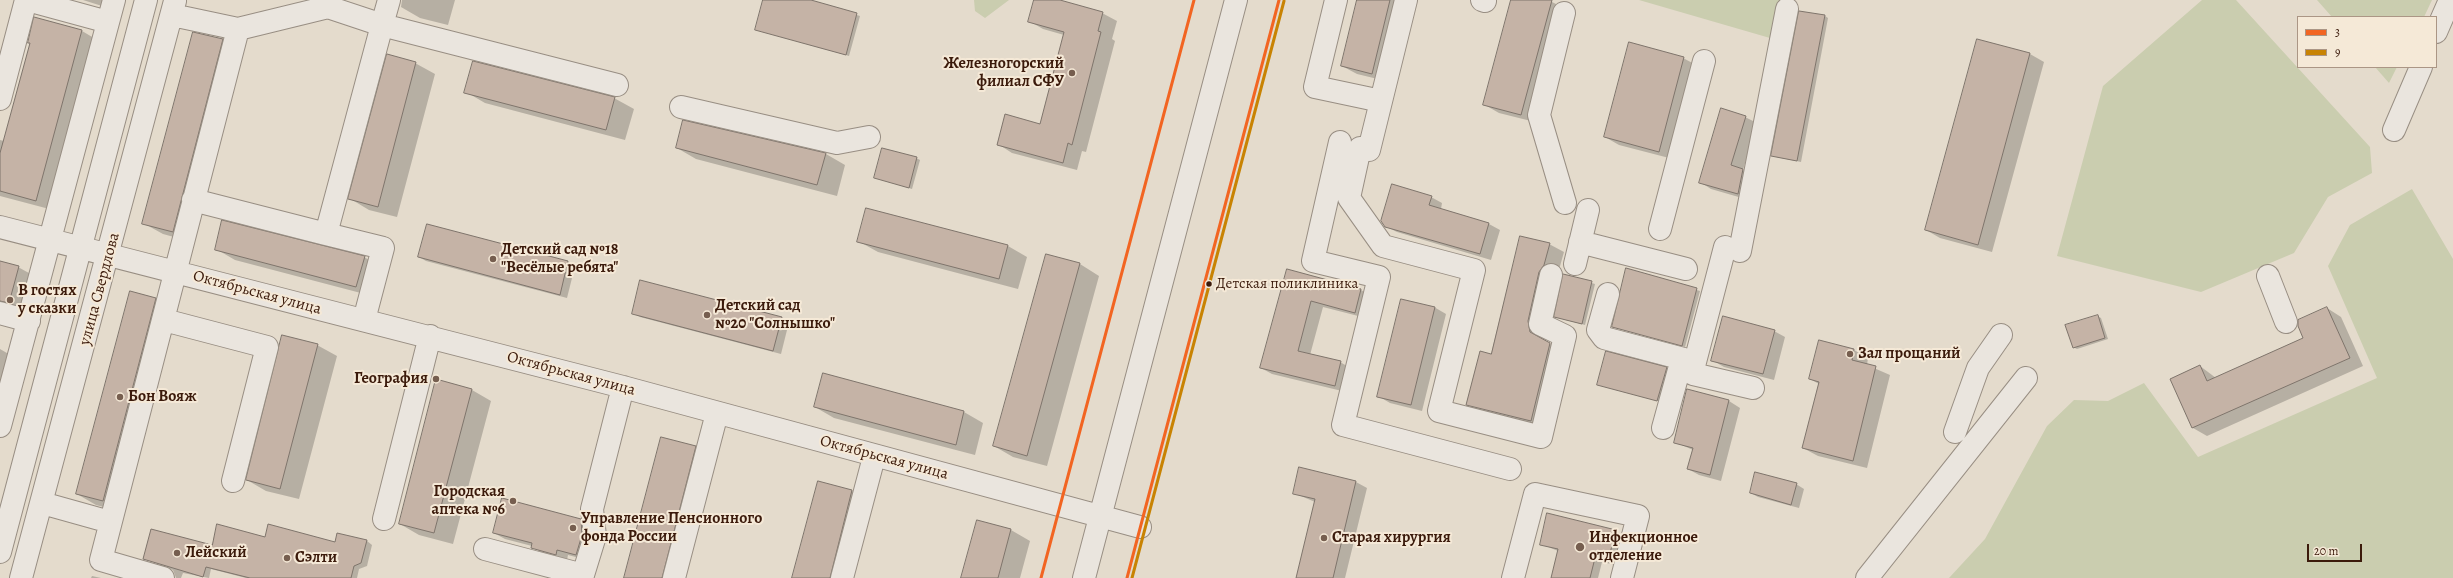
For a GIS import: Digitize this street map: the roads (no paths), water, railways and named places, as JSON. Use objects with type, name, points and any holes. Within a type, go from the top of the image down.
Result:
[{"type":"street","points":[[0,99],[26,0],[108,22]]},
{"type":"street","points":[[0,426],[114,0]]},
{"type":"street","points":[[0,552],[146,0]]},
{"type":"street","points":[[326,234],[389,0]]},
{"type":"street","points":[[1084,578],[1236,0]]},
{"type":"street","points":[[1336,0],[1315,87],[1381,101]]},
{"type":"street","points":[[1406,0],[1381,101],[1356,147],[1313,261],[1379,277],[1343,425],[1510,468]]},
{"type":"street","points":[[2437,30],[2450,0]]},
{"type":"street","points":[[174,7],[238,29],[328,7],[382,25],[617,85]]},
{"type":"street","name":"улица Свердлова","points":[[21,578],[174,7]]},
{"type":"street","points":[[1663,428],[1733,249],[1787,9]]},
{"type":"street","points":[[1564,13],[1539,115],[1565,203]]},
{"type":"street","points":[[163,578],[102,560],[110,522],[164,320],[193,200],[238,29]]},
{"type":"street","points":[[1660,229],[1704,61]]},
{"type":"street","points":[[2394,130],[2421,68]]},
{"type":"street","points":[[681,107],[837,143],[869,136]]},
{"type":"street","points":[[1356,147],[1349,198],[1383,246],[1474,270],[1439,411],[1541,437],[1565,336],[1540,324],[1551,275]]},
{"type":"street","points":[[193,200],[382,248],[364,320]]},
{"type":"street","points":[[1575,264],[1588,210]]},
{"type":"street","name":"Октябрьская улица","points":[[0,227],[175,271],[279,300],[430,336],[623,387],[874,457],[1140,527]]},
{"type":"street","points":[[1580,242],[1686,269]]},
{"type":"street","points":[[2268,276],[2286,322]]},
{"type":"street","points":[[1608,294],[1598,330],[1604,338],[1688,361]]},
{"type":"street","points":[[0,313],[29,321]]},
{"type":"street","points":[[164,320],[267,347],[233,481]]},
{"type":"street","points":[[1955,432],[1978,368],[2000,335]]},
{"type":"street","points":[[384,519],[430,336]]},
{"type":"street","points":[[1688,361],[1693,374],[1753,388]]},
{"type":"street","points":[[1867,578],[2026,378]]},
{"type":"street","points":[[485,549],[585,577],[595,536],[592,508],[623,387]]},
{"type":"street","points":[[674,578],[717,413]]},
{"type":"street","points":[[842,578],[874,457]]},
{"type":"street","points":[[1513,578],[1535,494],[1638,516],[1622,578]]},
{"type":"street","points":[[42,503],[110,522]]},
{"type":"place","name":"Железногорский филиал СФУ","points":[[1072,73]]},
{"type":"place","name":"Детский сад №18 \"Весёлые ребята\"","points":[[493,259]]},
{"type":"place","name":"Детская поликлиника","points":[[1209,284]]},
{"type":"place","name":"В гостях у сказки","points":[[10,300]]},
{"type":"place","name":"Детский сад №20 \"Солнышко\"","points":[[707,315]]},
{"type":"place","name":"Зал прощаний","points":[[1850,354]]},
{"type":"place","name":"География","points":[[436,379]]},
{"type":"place","name":"Бон Вояж","points":[[120,397]]},
{"type":"place","name":"Городская аптека №6","points":[[513,501]]},
{"type":"place","name":"Управление Пенсионного фонда России","points":[[573,528]]},
{"type":"place","name":"Старая хирургия","points":[[1324,538]]},
{"type":"place","name":"Инфекционное отделение","points":[[1580,547]]},
{"type":"place","name":"Лейский","points":[[177,553]]},
{"type":"place","name":"Сэлти","points":[[287,558]]}]
